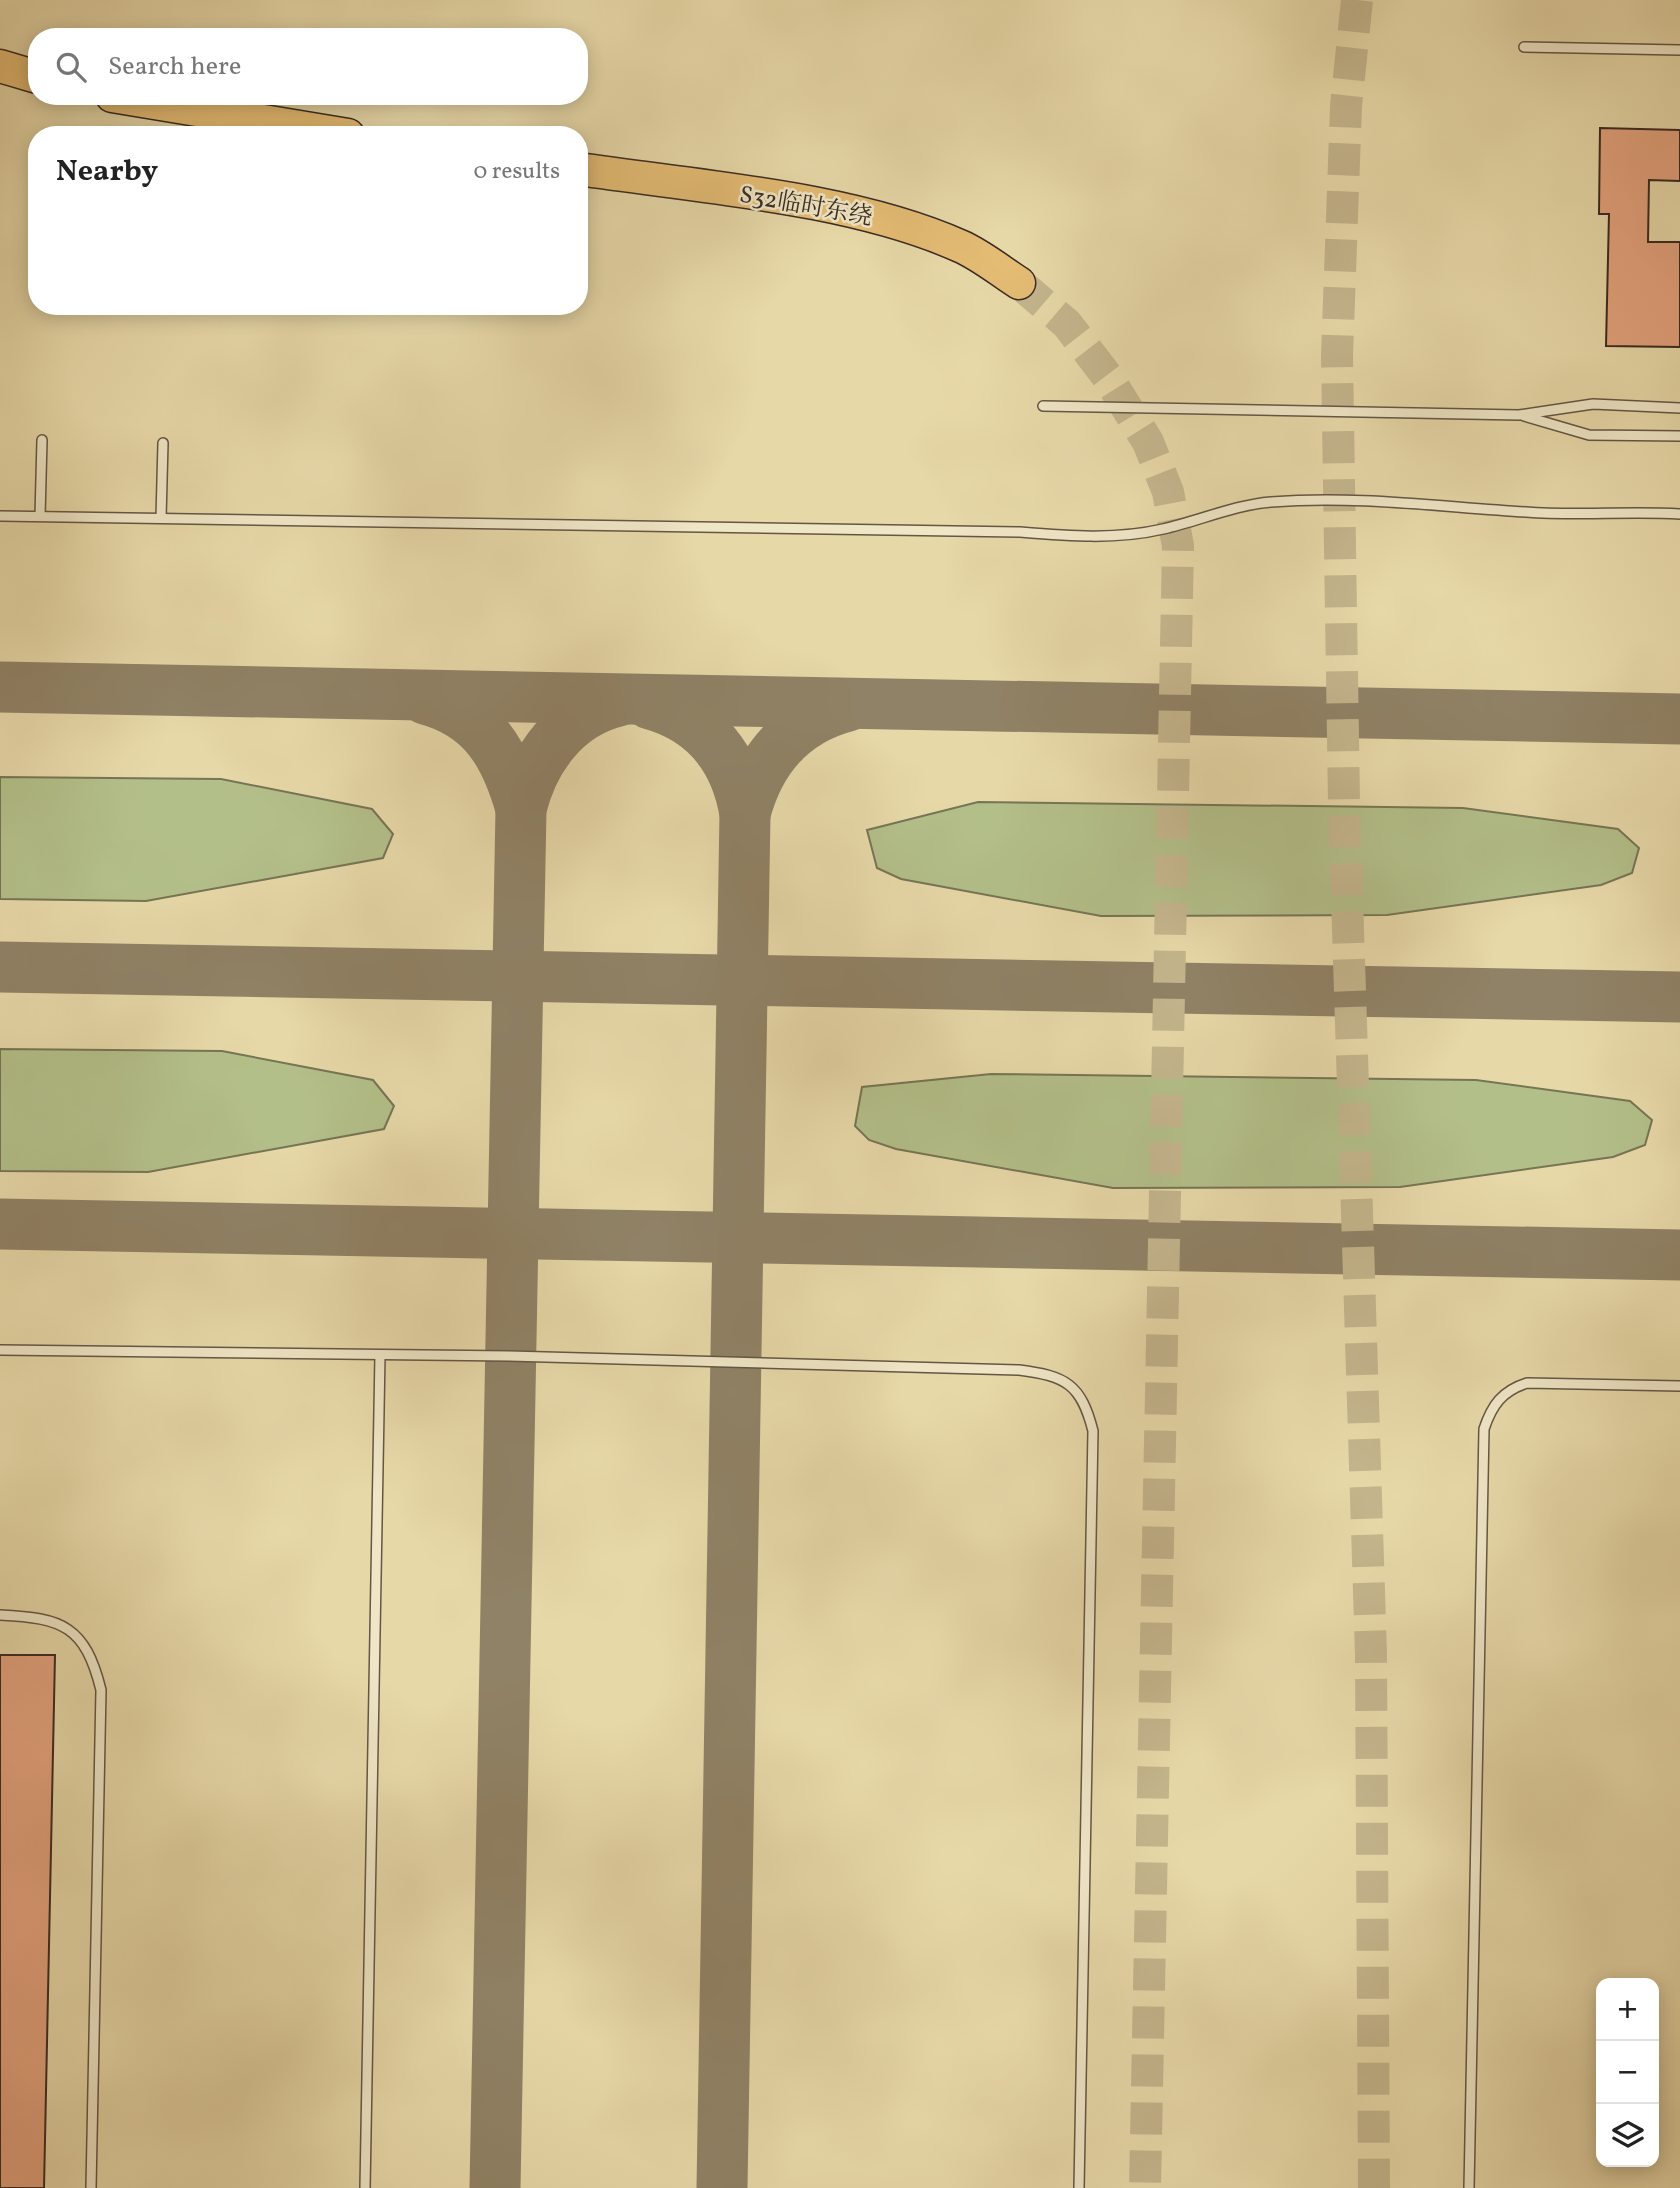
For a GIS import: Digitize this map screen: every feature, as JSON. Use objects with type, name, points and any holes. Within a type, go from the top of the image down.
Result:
[{"type":"highway","points":[[0,66],[28,74]]},
{"type":"highway","points":[[166,105],[294,126]]},
{"type":"highway","name":"S32临时东绕","points":[[588,170],[822,205],[887,220],[961,247],[1019,283]]},
{"type":"lane","points":[[1524,47],[1680,50]]},
{"type":"lane","points":[[1043,406],[1520,415],[1593,404],[1680,408]]},
{"type":"lane","points":[[1520,415],[1589,435],[1680,436]]},
{"type":"lane","points":[[40,516],[42,440]]},
{"type":"lane","points":[[161,518],[163,443]]},
{"type":"lane","points":[[0,516],[1007,532],[1086,537],[1133,535],[1269,502],[1391,501],[1529,513],[1680,514]]},
{"type":"lane","points":[[0,1350],[380,1355],[1019,1370],[1050,1374],[1071,1384],[1087,1404],[1093,1431],[1079,2188]]},
{"type":"lane","points":[[365,2188],[380,1355]]},
{"type":"lane","points":[[1469,2188],[1484,1429],[1491,1409],[1509,1389],[1527,1383],[1680,1386]]},
{"type":"lane","points":[[0,1615],[40,1617],[62,1626],[83,1641],[94,1662],[101,1690],[91,2188]]},
{"type":"green space","points":[[0,777],[221,779],[372,809],[393,834],[383,858],[146,901],[0,899]]},
{"type":"green space","points":[[978,802],[1463,808],[1618,829],[1639,848],[1632,873],[1601,885],[1387,915],[1101,916],[901,879],[877,868],[867,830]]},
{"type":"green space","points":[[0,1049],[222,1051],[373,1080],[394,1106],[384,1129],[148,1172],[0,1171]]},
{"type":"green space","points":[[991,1074],[1476,1080],[1630,1101],[1652,1120],[1645,1145],[1613,1157],[1400,1187],[1113,1188],[896,1149],[869,1140],[855,1126],[862,1087]]},
{"type":"building","points":[[1600,128],[1680,130],[1680,181],[1649,180],[1648,242],[1680,242],[1680,347],[1606,346],[1609,214],[1599,214]]},
{"type":"building","points":[[0,1655],[55,1655],[44,2188],[0,2188]]},
{"type":"taxiway","points":[[0,687],[1680,719]]},
{"type":"taxiway","points":[[425,699],[462,715],[489,739],[508,771],[521,809]]},
{"type":"taxiway","points":[[495,2188],[521,809],[534,773],[555,741],[583,716],[619,701]]},
{"type":"taxiway","points":[[650,704],[687,720],[715,744],[734,776],[745,814],[722,2188]]},
{"type":"taxiway","points":[[745,814],[759,776],[781,745],[811,721],[848,706]]},
{"type":"taxiway","points":[[0,967],[1680,997]]},
{"type":"taxiway","points":[[0,1224],[1680,1255]]},
{"type":"tunnel","points":[[1357,0],[1346,106],[1337,356],[1344,802],[1371,1655],[1374,2188]]},
{"type":"tunnel","points":[[1019,283],[1067,324],[1107,376],[1148,442],[1168,492],[1178,546],[1145,2188]]}]
